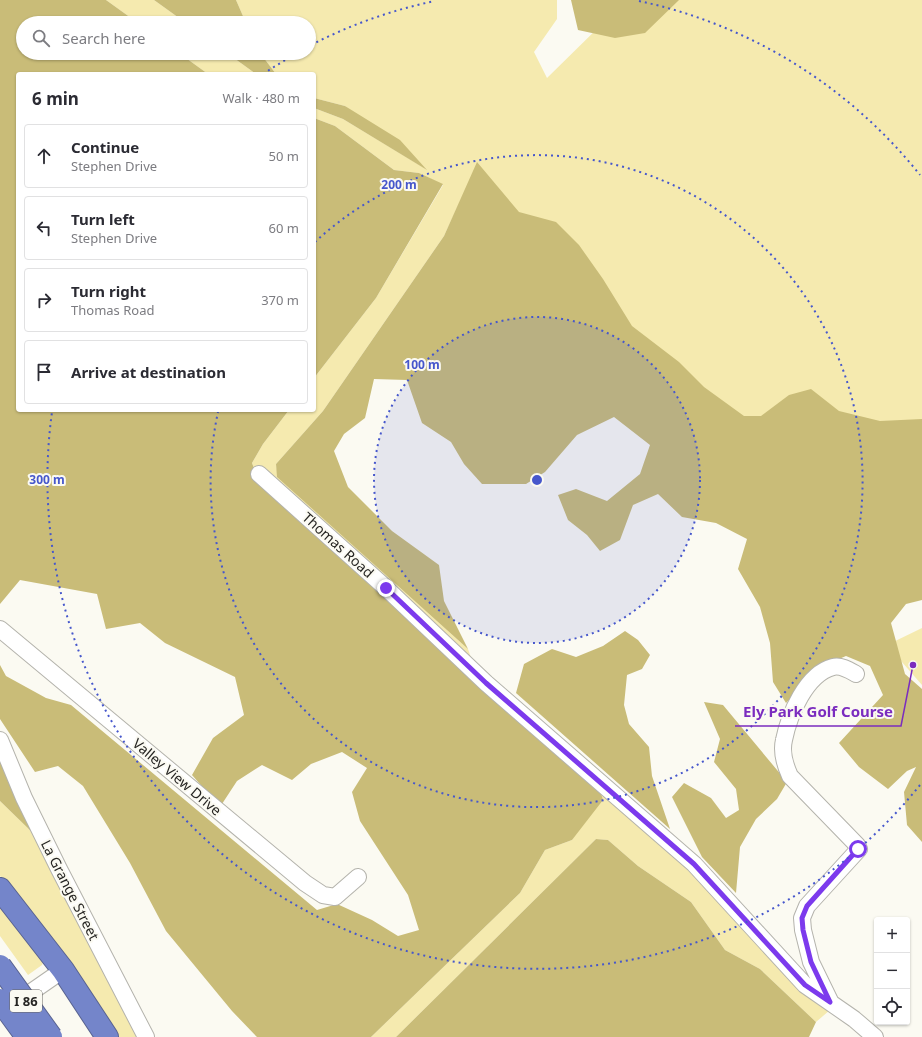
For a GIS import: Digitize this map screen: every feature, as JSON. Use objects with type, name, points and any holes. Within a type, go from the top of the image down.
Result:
[{"type":"highway","points":[[0,889],[63,970],[107,1037]]},
{"type":"highway","name":"I 86","points":[[0,966],[51,1037]]},
{"type":"highway","name":"I 86","points":[[0,1000],[26,1037]]},
{"type":"street","name":"Thomas Road","points":[[259,474],[386,588],[486,683],[694,864],[805,985],[830,1002],[875,1037]]},
{"type":"street","name":"Valley View Drive","points":[[0,629],[305,883],[323,895],[335,897],[358,878]]},
{"type":"street","points":[[830,1002],[811,962],[803,930],[802,918],[807,906],[858,849],[857,845],[790,776],[784,763],[783,741],[803,689],[815,676],[834,667],[844,668],[856,674]]},
{"type":"street","name":"La Grange Street","points":[[0,740],[24,798],[50,851],[146,1037]]},
{"type":"street","points":[[0,1014],[63,970]]},
{"type":"shaded area","points":[[0,0],[106,0],[128,16],[16,16],[16,60],[189,60],[205,72],[16,72],[16,412],[287,412],[263,444],[252,463],[258,479],[599,787],[603,800],[572,840],[545,850],[520,893],[371,1037],[257,1037],[232,1011],[166,931],[130,863],[83,786],[58,766],[35,772],[0,719],[0,665],[6,676],[46,698],[71,705],[317,910],[337,904],[372,920],[398,936],[419,930],[408,895],[360,821],[352,792],[367,768],[342,752],[311,764],[292,780],[262,765],[237,781],[220,807],[192,775],[213,738],[244,715],[235,677],[165,643],[140,623],[106,629],[97,594],[20,580],[0,604]]},
{"type":"shaded area","points":[[106,0],[154,0],[176,16],[128,16]]},
{"type":"shaded area","points":[[154,0],[236,0],[243,16],[176,16]]},
{"type":"shaded area","points":[[236,0],[557,0],[557,19],[534,52],[547,78],[605,21],[633,0],[922,0],[922,434],[757,436],[668,380],[469,182],[444,236],[323,411],[276,464],[278,477],[468,649],[480,684],[258,479],[252,463],[263,444],[287,412],[316,412],[316,375],[376,298],[443,185],[419,173],[394,170],[335,126],[316,119],[316,109],[343,119],[426,169],[345,106],[316,99],[316,72],[274,72],[265,60],[316,60],[316,16],[243,16]]},
{"type":"shaded area","points":[[571,0],[679,0],[645,33],[615,38],[578,30]]},
{"type":"shaded area","points":[[189,60],[237,60],[253,72],[205,72]]},
{"type":"shaded area","points":[[237,60],[265,60],[274,72],[253,72]]},
{"type":"shaded area","points":[[316,99],[345,106],[400,140],[427,170],[343,119],[316,109]]},
{"type":"shaded area","points":[[316,119],[335,126],[394,170],[419,173],[443,184],[376,298],[316,375]]},
{"type":"shaded area","points":[[477,162],[519,212],[556,222],[579,245],[603,279],[632,326],[679,362],[704,387],[744,416],[761,416],[789,395],[811,389],[839,411],[880,421],[922,419],[922,600],[906,604],[891,623],[905,674],[922,689],[922,842],[907,825],[904,792],[916,767],[907,771],[888,789],[859,767],[839,743],[883,695],[870,666],[846,656],[820,667],[786,703],[773,682],[770,643],[760,607],[738,569],[747,539],[716,523],[682,517],[658,494],[633,505],[620,540],[600,551],[587,535],[568,520],[558,495],[576,489],[607,501],[640,474],[650,445],[614,417],[577,435],[545,472],[526,484],[482,484],[464,464],[451,442],[422,423],[407,380],[374,379],[365,418],[344,434],[334,451],[348,487],[392,531],[439,565],[444,601],[468,649],[277,477],[276,464],[323,411],[444,236]]},
{"type":"shaded area","points":[[922,628],[922,685],[887,645]]},
{"type":"shaded area","points":[[625,631],[638,640],[650,655],[642,669],[627,675],[624,705],[629,724],[649,747],[652,776],[670,829],[516,693],[524,664],[552,649],[576,657],[603,646]]},
{"type":"shaded area","points":[[704,702],[723,705],[787,782],[777,799],[756,819],[740,847],[736,893],[702,857],[672,797],[684,783],[711,798],[726,818],[739,810],[736,789],[714,762],[720,739]]},
{"type":"shaded area","points":[[0,752],[38,838],[0,801]]},
{"type":"shaded area","points":[[599,787],[702,881],[830,1010],[816,1022],[760,969],[725,950],[691,902],[638,866],[608,840],[596,839],[396,1037],[371,1037],[520,893],[545,850],[572,840]]},
{"type":"shaded area","points":[[0,801],[38,838],[142,1037],[116,1037],[47,935],[0,876]]},
{"type":"shaded area","points":[[596,839],[608,840],[638,866],[691,902],[725,950],[760,969],[816,1022],[809,1037],[396,1037]]},
{"type":"shaded area","points":[[0,899],[44,959],[42,965],[28,975],[0,936]]},
{"type":"place","name":"Ely Park Golf Course","points":[[913,665]]},
{"type":"route","points":[[386,588],[486,683],[706,875],[805,985],[830,1002],[811,962],[803,930],[802,918],[807,906],[857,852],[858,849]]}]
